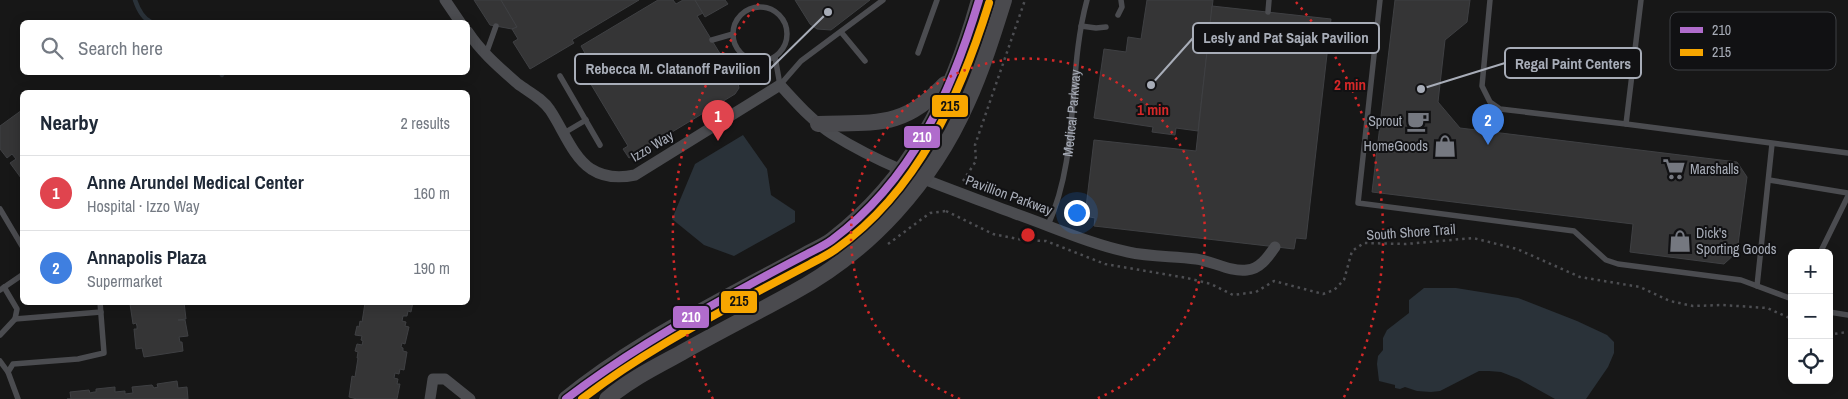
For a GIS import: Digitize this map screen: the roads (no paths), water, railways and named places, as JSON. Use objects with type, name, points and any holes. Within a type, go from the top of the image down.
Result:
[{"type":"main road","points":[[566,399],[607,367],[662,332],[830,241],[868,209],[902,170],[935,117],[954,75],[979,0]]},
{"type":"main road","points":[[607,399],[653,368],[796,291],[835,266],[874,234],[898,210],[923,180],[967,104],[985,60],[1004,0]]},
{"type":"main road","points":[[818,124],[862,123],[895,119],[916,110],[928,102],[954,75]]},
{"type":"street","points":[[445,0],[459,20]]},
{"type":"street","name":"Izzo Way","points":[[470,35],[478,48],[549,108],[580,160],[592,170],[608,176],[622,178],[636,175],[780,85]]},
{"type":"street","name":"Pavillion Parkway","points":[[780,85],[804,111],[832,134],[902,170],[923,180],[1126,252],[1209,261],[1238,270],[1249,270],[1259,266],[1275,247]]},
{"type":"street","points":[[430,399],[433,379],[445,379],[470,399]]},
{"type":"lane","points":[[780,85],[801,61],[883,0]]},
{"type":"lane","points":[[918,53],[937,0]]},
{"type":"lane","name":"Medical Parkway","points":[[1048,225],[1055,210],[1062,178],[1081,26],[1087,0]]},
{"type":"lane","points":[[1118,15],[1122,7],[1121,0]]},
{"type":"lane","points":[[1268,12],[1269,0]]},
{"type":"lane","points":[[1380,0],[1358,203],[1574,231],[1606,260],[1618,264],[1741,280],[1788,298]]},
{"type":"lane","points":[[1490,0],[1482,86],[1490,102],[1500,109],[1848,154]]},
{"type":"lane","points":[[1626,124],[1641,0]]},
{"type":"lane","points":[[761,6],[775,11],[786,24],[788,36],[785,45],[775,57],[759,61],[744,56],[734,44],[735,22],[746,11],[761,6]]},
{"type":"lane","points":[[486,54],[496,26]]},
{"type":"lane","points":[[1081,26],[1106,27]]},
{"type":"lane","points":[[841,32],[865,61]]},
{"type":"lane","points":[[712,40],[733,34]]},
{"type":"lane","points":[[775,57],[780,85]]},
{"type":"lane","points":[[560,76],[600,145]]},
{"type":"lane","points":[[564,133],[586,120]]},
{"type":"lane","points":[[1757,286],[1772,144]]},
{"type":"lane","points":[[1768,180],[1848,192]]},
{"type":"lane","points":[[1822,249],[1848,196]]},
{"type":"lane","points":[[0,209],[20,243]]},
{"type":"lane","points":[[0,335],[15,319],[17,309],[2,288],[20,276]]},
{"type":"lane","points":[[8,372],[13,364],[78,359],[104,353],[100,305]]},
{"type":"lane","points":[[15,319],[101,312]]},
{"type":"lane","points":[[1833,313],[1848,315]]},
{"type":"lane","points":[[0,361],[8,372],[18,399]]},
{"type":"waterway","points":[[135,0],[141,13],[148,20]]},
{"type":"place","name":"Rebecca M. Clatanoff Pavilion","points":[[828,12]]},
{"type":"place","name":"Lesly and Pat Sajak Pavilion","points":[[1151,85]]},
{"type":"place","name":"Regal Paint Centers","points":[[1421,89]]},
{"type":"place","name":"Sprout","points":[[1418,121]]},
{"type":"place","name":"Anne Arundel Medical Center","points":[[718,141]]},
{"type":"place","name":"Annapolis Plaza","points":[[1488,145]]},
{"type":"place","name":"HomeGoods","points":[[1445,146]]},
{"type":"place","name":"Marshalls","points":[[1674,169]]},
{"type":"place","name":"Dick's Sporting Goods","points":[[1680,241]]}]
